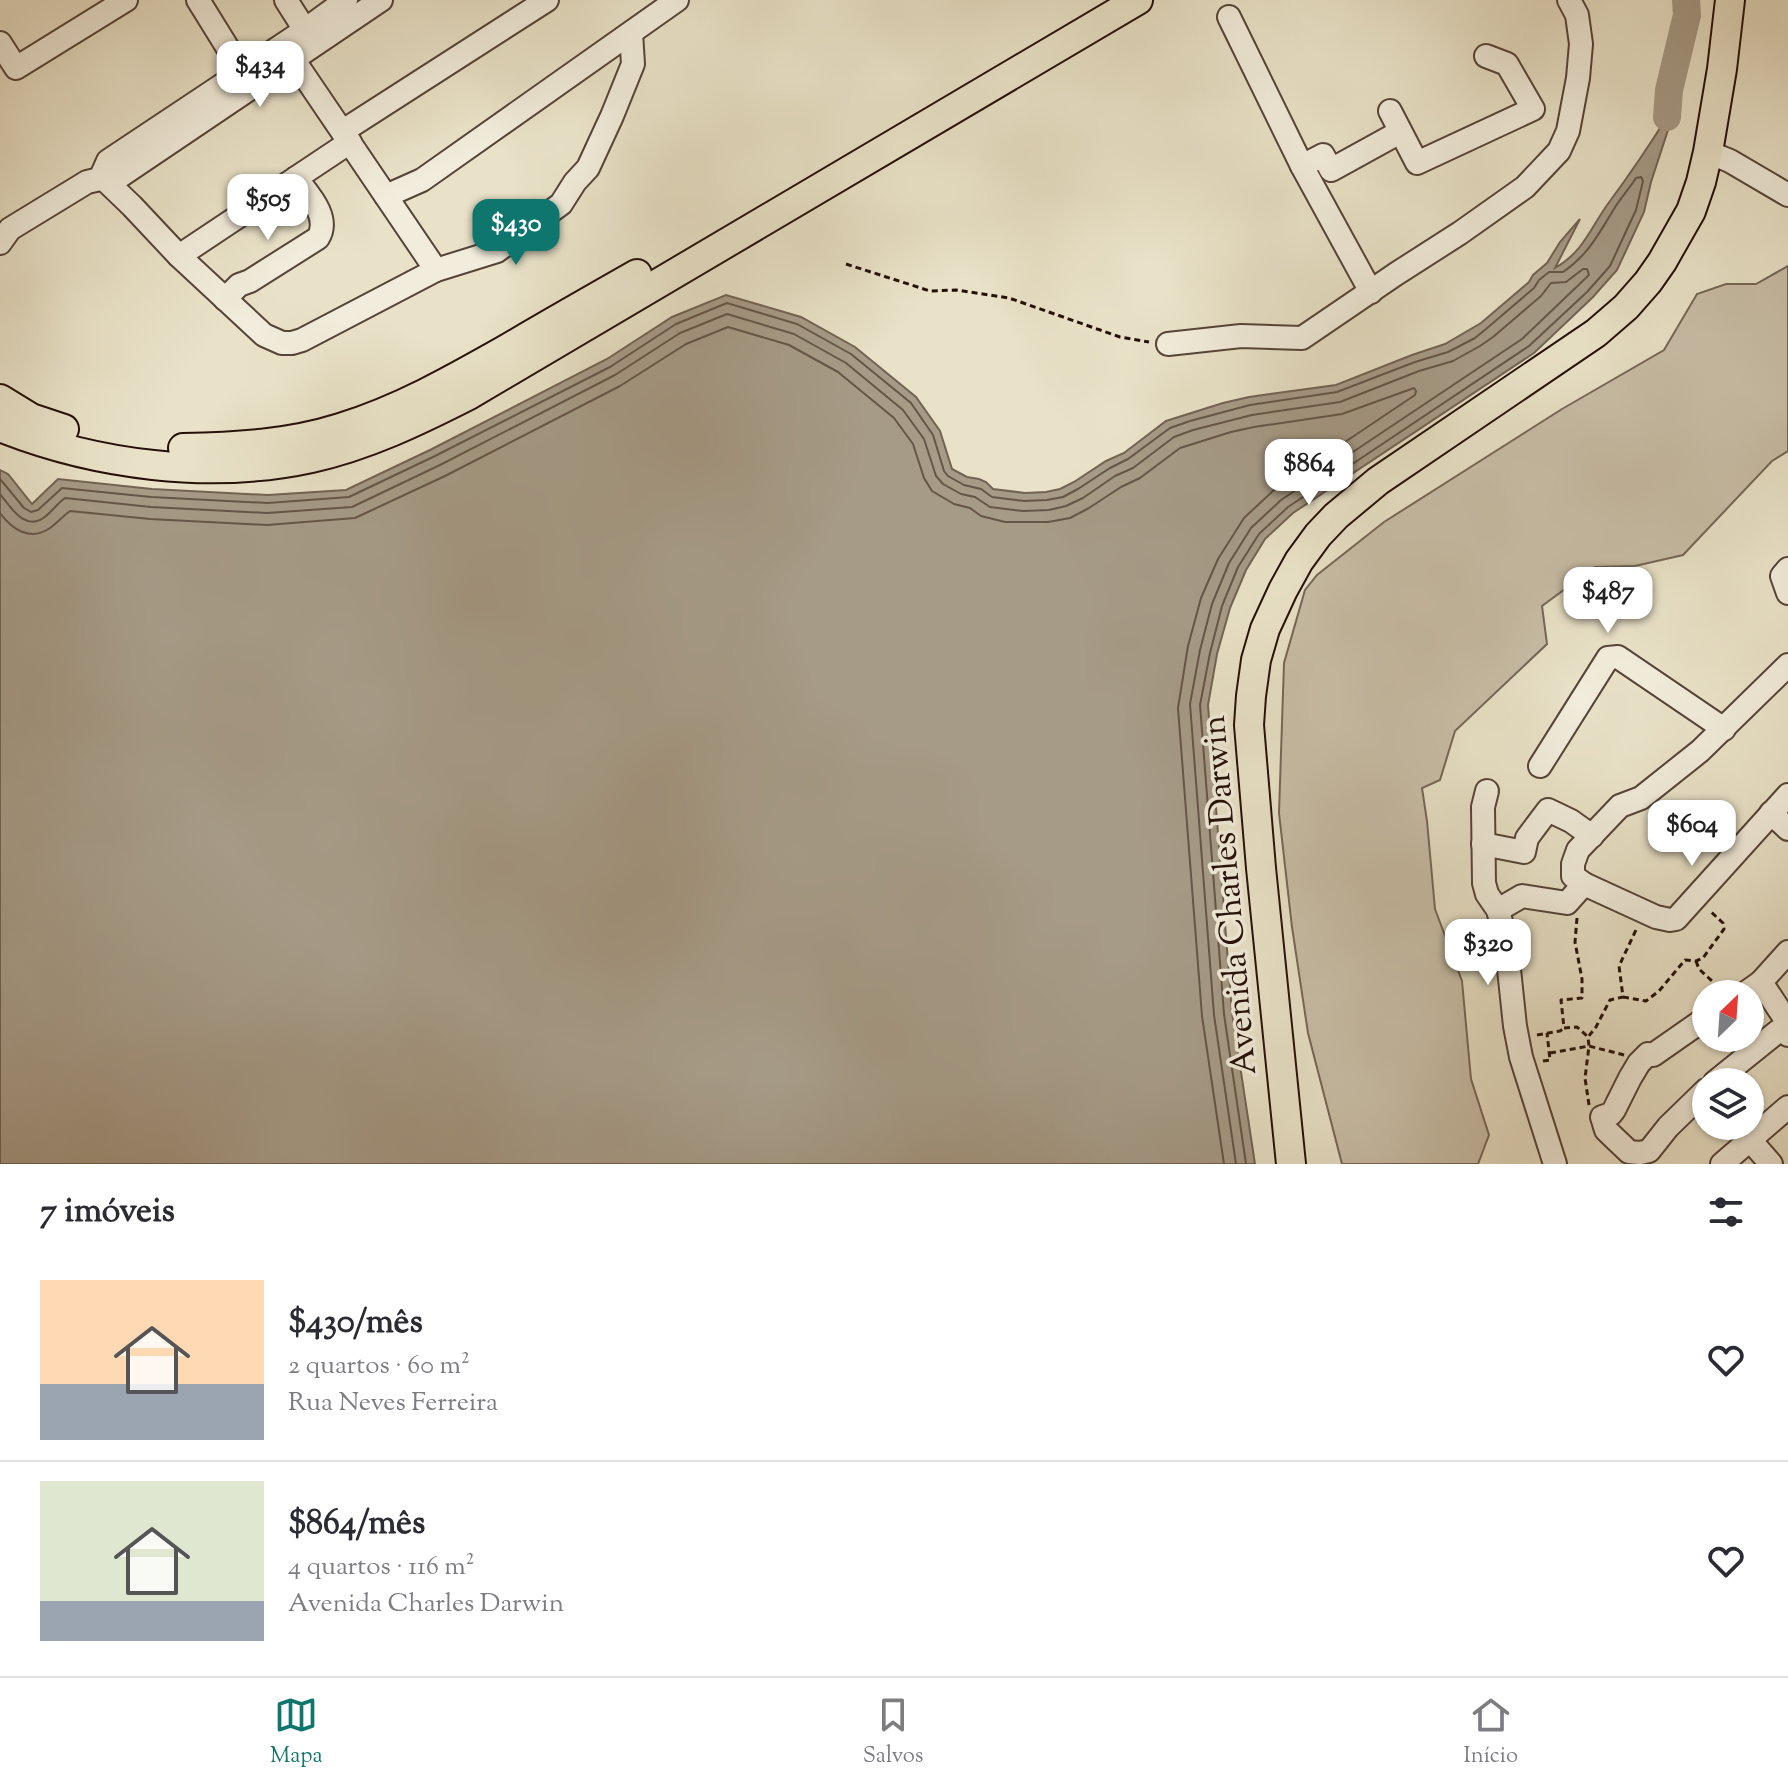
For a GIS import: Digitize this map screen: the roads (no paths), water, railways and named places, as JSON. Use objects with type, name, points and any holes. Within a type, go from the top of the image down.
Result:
[{"type":"main road","points":[[0,399],[31,418],[80,434],[111,441],[182,448],[274,443],[370,418],[430,393],[464,374],[1104,0]]},
{"type":"main road","points":[[0,427],[50,445],[113,460],[149,465],[228,467],[311,458],[389,433],[469,395],[1138,0]]},
{"type":"main road","name":"Avenida Charles Darwin","points":[[1291,1164],[1249,725],[1256,660],[1265,629],[1299,561],[1336,516],[1378,481],[1596,333],[1626,307],[1648,282],[1691,211],[1701,182],[1722,69],[1730,0]]},
{"type":"street","points":[[0,43],[16,68],[126,0]]},
{"type":"street","points":[[198,0],[242,71]]},
{"type":"street","points":[[286,0],[302,46],[347,137],[436,270]]},
{"type":"street","points":[[105,182],[108,161],[242,71],[302,46],[346,0]]},
{"type":"street","points":[[0,243],[10,229],[87,182],[105,182],[119,177],[302,46],[381,0]]},
{"type":"street","points":[[179,256],[296,178],[347,137],[547,0]]},
{"type":"street","points":[[386,196],[422,180],[677,0]]},
{"type":"street","points":[[1168,344],[1241,336],[1302,338],[1525,187],[1559,151],[1568,131],[1581,44],[1577,15],[1569,0]]},
{"type":"street","points":[[1229,17],[1302,166],[1371,292]]},
{"type":"street","points":[[105,182],[264,335],[282,343],[292,343],[436,270],[497,251],[561,204],[588,168],[633,64],[631,33]]},
{"type":"street","points":[[1390,111],[1417,163],[1533,109],[1507,64],[1486,56]]},
{"type":"street","points":[[1302,166],[1323,155],[1331,170],[1400,132]]},
{"type":"street","points":[[1708,152],[1730,161],[1788,195]]},
{"type":"street","points":[[225,299],[239,285],[318,238],[323,230],[314,202],[296,178]]},
{"type":"street","points":[[1788,569],[1782,576],[1788,593]]},
{"type":"street","points":[[1540,766],[1608,658],[1618,657],[1724,729]]},
{"type":"street","points":[[1788,665],[1700,751],[1641,798],[1620,806],[1578,850],[1573,876],[1580,889],[1663,920],[1676,919],[1788,795]]},
{"type":"street","points":[[1487,791],[1483,807],[1484,883],[1487,894],[1498,910],[1506,941],[1523,1066],[1555,1164]]},
{"type":"street","points":[[1483,844],[1524,852],[1527,838],[1548,810],[1592,836]]},
{"type":"street","points":[[1771,813],[1788,829]]},
{"type":"street","points":[[1498,910],[1522,896],[1567,903],[1580,889]]},
{"type":"street","points":[[1761,980],[1788,952]]},
{"type":"street","points":[[1734,1068],[1787,1029],[1782,1013],[1764,997]]},
{"type":"street","points":[[1692,1027],[1653,1055],[1648,1054],[1639,1063],[1614,1110],[1602,1117],[1606,1130],[1629,1158],[1649,1151],[1692,1104]]},
{"type":"street","points":[[1764,1128],[1788,1107]]},
{"type":"street","points":[[1722,1164],[1750,1140],[1771,1164]]},
{"type":"water","points":[[1667,117],[1669,127],[1644,212],[1617,270],[1593,297],[1534,353],[1293,513],[1265,539],[1246,570],[1230,608],[1217,654],[1208,705],[1232,1013],[1255,1164],[0,1164],[0,470],[8,474],[32,504],[58,479],[152,489],[268,495],[346,490],[607,359],[672,317],[726,295],[801,317],[855,347],[916,397],[940,431],[952,469],[986,482],[993,489],[1046,492],[1074,482],[1124,453],[1166,421],[1249,397],[1336,385],[1445,344],[1481,323],[1529,282],[1580,219],[1555,268],[1574,254]]},
{"type":"waterway","points":[[1667,117],[1669,90],[1687,15],[1686,0]]}]
